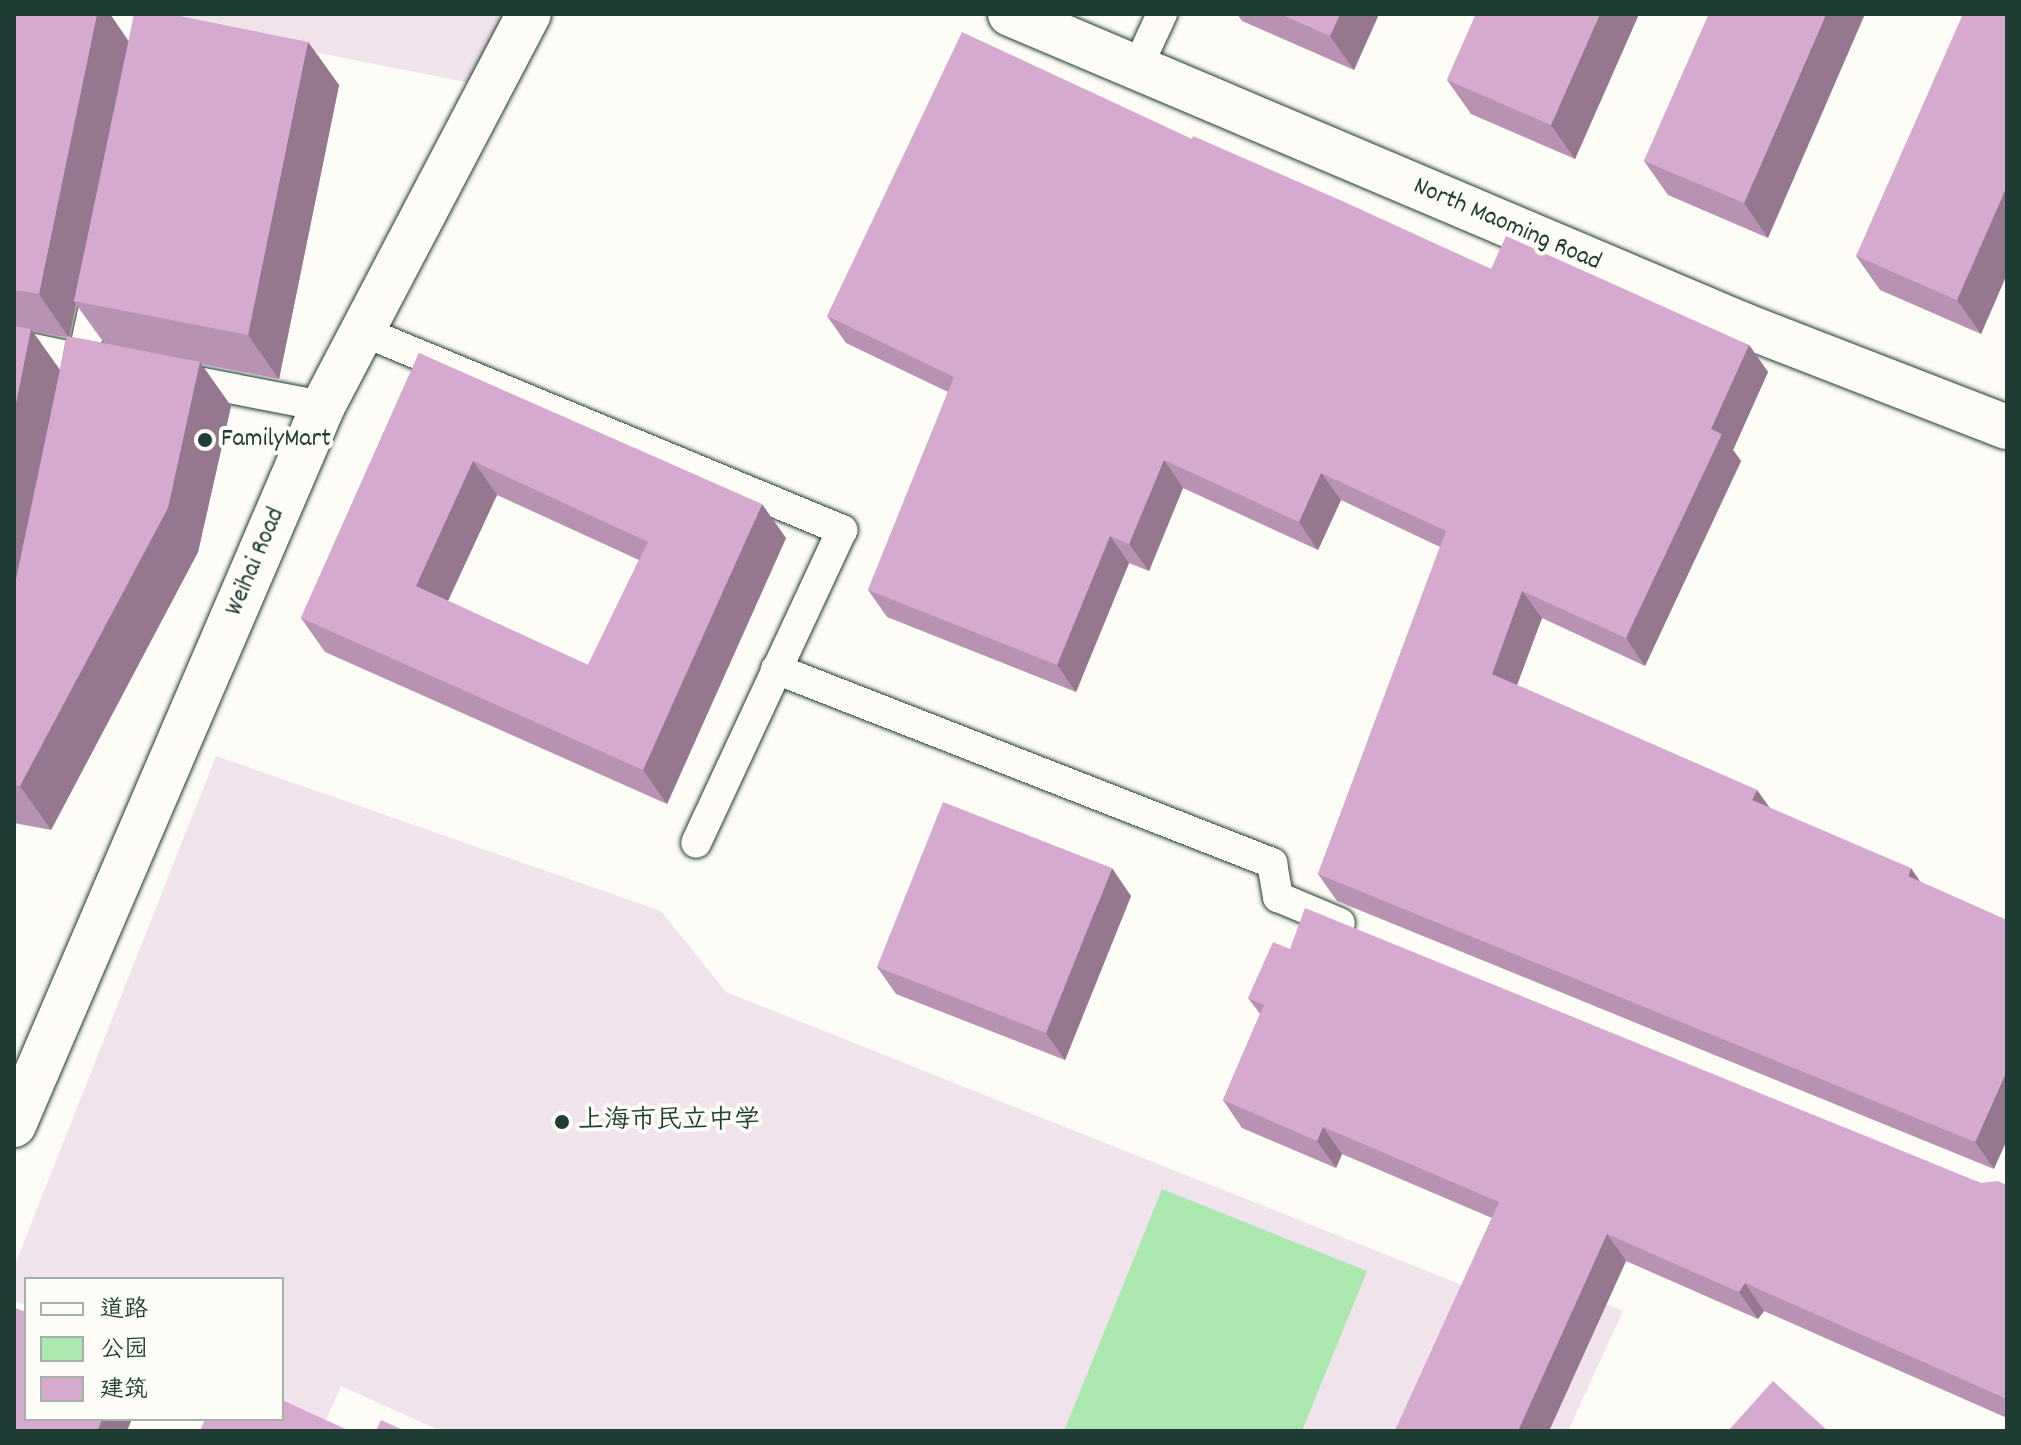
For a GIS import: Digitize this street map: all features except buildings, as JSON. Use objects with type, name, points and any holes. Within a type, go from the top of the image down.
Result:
[{"type":"street","name":"Weihai Road","points":[[14,1125],[323,406],[529,14]]},
{"type":"street","name":"North Maoming Road","points":[[1010,14],[1731,320],[2007,427]]},
{"type":"lane","points":[[1137,68],[1162,14]]},
{"type":"lane","points":[[73,404],[105,250]]},
{"type":"lane","points":[[362,331],[842,530],[696,843]]},
{"type":"lane","points":[[14,345],[323,406]]},
{"type":"lane","points":[[776,669],[1272,863],[1278,897],[1366,933]]},
{"type":"shaded area","points":[[121,14],[512,14],[476,84]]},
{"type":"shaded area","name":"上海市民立中学","points":[[216,756],[661,911],[726,992],[1462,1285],[1478,1252],[1623,1311],[1568,1431],[441,1431],[341,1386],[325,1422],[284,1406],[284,1277],[24,1277],[24,1304],[14,1301],[14,1267]]},
{"type":"green space","points":[[1162,1189],[1367,1271],[1302,1431],[1064,1431]]},
{"type":"place","name":"FamilyMart","points":[[205,440]]},
{"type":"place","name":"上海市民立中学","points":[[562,1122]]}]
